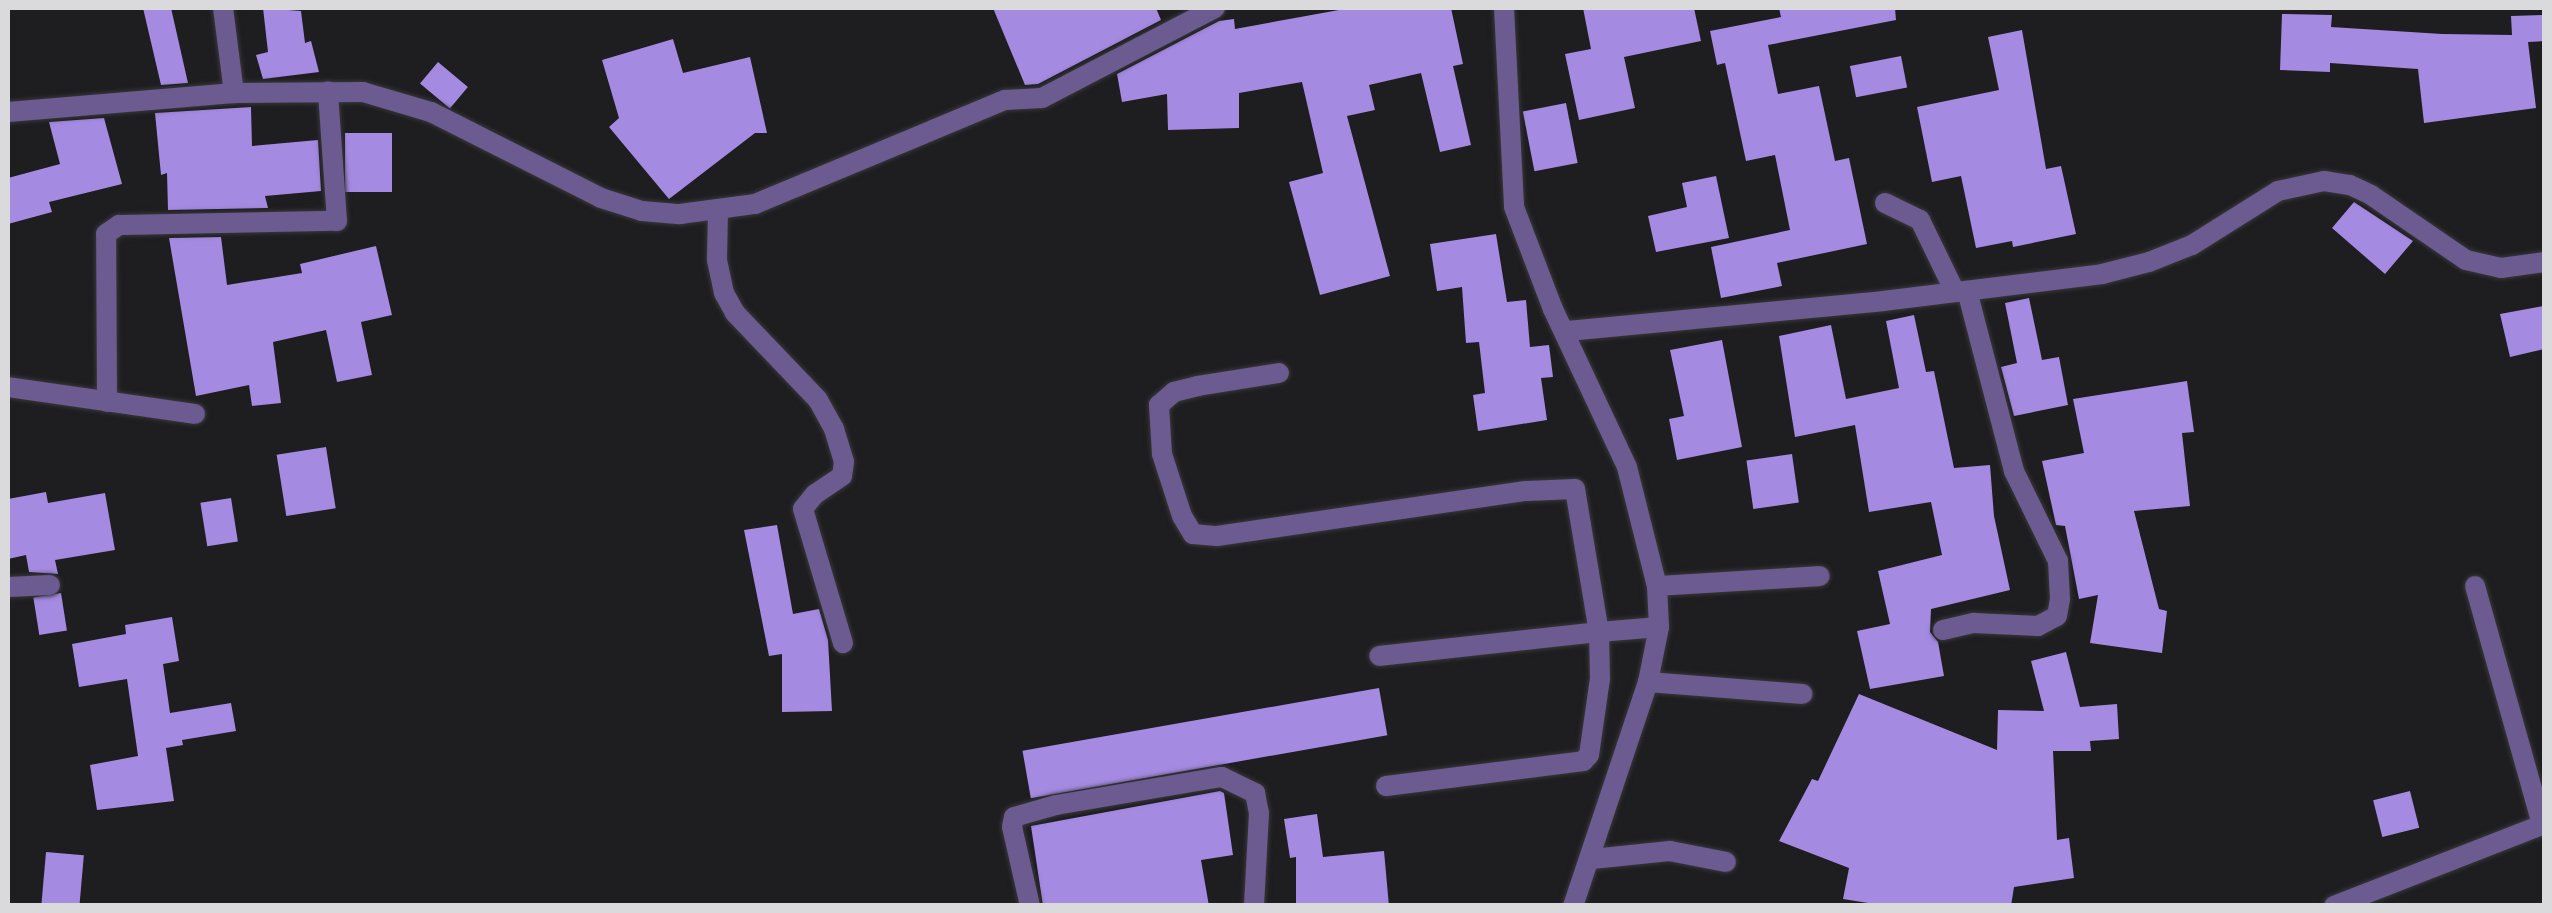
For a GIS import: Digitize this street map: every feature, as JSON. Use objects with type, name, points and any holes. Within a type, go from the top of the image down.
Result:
[{"type":"street","points":[[223,8],[234,93]]},
{"type":"street","points":[[8,112],[234,93],[363,92],[431,112],[601,198],[642,211],[718,211],[755,204],[1006,100],[1042,98],[1215,8]]},
{"type":"street","points":[[1504,8],[1514,207],[1627,467],[1657,586],[1659,627],[1648,682],[1573,906]]},
{"type":"street","points":[[106,402],[106,234],[119,225],[337,220],[328,90]]},
{"type":"street","points":[[1566,331],[2102,274],[2192,245],[2278,191],[2324,181],[2372,195],[2466,260],[2501,268],[2544,262]]},
{"type":"street","points":[[1885,202],[1920,220],[1961,292],[2014,470],[2058,561],[2057,616],[2038,626],[1974,623],[1943,630]]},
{"type":"street","points":[[718,211],[717,260],[724,293],[736,313],[818,400],[834,429],[844,462],[842,476],[814,494],[803,509],[843,643]]},
{"type":"street","points":[[1279,373],[1174,392],[1158,405],[1162,454],[1182,516],[1193,534],[1217,536],[1526,491],[1574,489],[1599,632],[1600,680],[1589,755],[1582,762],[1386,786]]},
{"type":"street","points":[[8,387],[194,414]]},
{"type":"street","points":[[1657,586],[1820,576]]},
{"type":"street","points":[[8,587],[50,585]]},
{"type":"street","points":[[2334,906],[2543,825],[2475,586]]},
{"type":"street","points":[[1379,656],[1659,627]]},
{"type":"street","points":[[1648,682],[1803,694]]},
{"type":"street","points":[[1030,906],[1012,828],[1014,817],[1056,805],[1222,777],[1255,793],[1259,813],[1254,906]]},
{"type":"street","points":[[1592,858],[1670,852],[1726,862]]},
{"type":"building","points":[[143,8],[171,8],[188,83],[161,85]]},
{"type":"building","points":[[263,8],[301,11],[305,43],[311,41],[319,72],[263,79],[256,55],[268,52]]},
{"type":"building","points":[[993,8],[1156,8],[1161,20],[1038,84],[1025,85]]},
{"type":"building","points":[[1350,8],[1451,8],[1463,64],[1453,66],[1471,145],[1440,152],[1421,73],[1369,85],[1375,110],[1347,116],[1390,276],[1320,295],[1289,182],[1323,173],[1302,82],[1239,93],[1239,128],[1168,130],[1167,94],[1122,102],[1117,74],[1219,21],[1234,19],[1235,29]]},
{"type":"building","points":[[1583,8],[1694,8],[1701,41],[1624,57],[1635,108],[1579,120],[1565,54],[1591,49]]},
{"type":"building","points":[[1779,8],[1895,8],[1896,20],[1768,45],[1778,94],[1819,86],[1835,161],[1849,158],[1867,244],[1777,263],[1782,286],[1721,298],[1711,247],[1790,230],[1775,155],[1746,161],[1725,63],[1717,65],[1710,31],[1781,17]]},
{"type":"building","points":[[2282,14],[2332,15],[2331,27],[2512,35],[2511,16],[2543,15],[2544,41],[2528,42],[2536,108],[2424,123],[2418,69],[2330,63],[2330,72],[2280,70]]},
{"type":"building","points":[[2022,30],[2046,169],[2061,166],[2076,234],[2013,247],[2012,241],[1976,248],[1961,176],[1932,182],[1917,107],[1999,90],[1988,37]]},
{"type":"building","points":[[673,39],[683,73],[750,57],[767,133],[755,133],[669,199],[609,127],[619,118],[602,60]]},
{"type":"building","points":[[1901,56],[1907,87],[1856,97],[1850,66]]},
{"type":"building","points":[[438,62],[468,87],[450,109],[420,83]]},
{"type":"building","points":[[1566,103],[1578,163],[1534,171],[1523,111]]},
{"type":"building","points":[[251,107],[252,146],[318,140],[321,191],[265,196],[268,208],[168,210],[167,173],[161,175],[155,113]]},
{"type":"building","points":[[104,118],[122,184],[49,202],[52,212],[8,224],[8,178],[60,164],[49,122]]},
{"type":"building","points":[[345,133],[392,133],[392,192],[345,192]]},
{"type":"building","points":[[1716,176],[1729,238],[1656,252],[1648,216],[1687,207],[1682,183]]},
{"type":"building","points":[[2354,202],[2413,241],[2385,274],[2332,228]]},
{"type":"building","points":[[1496,234],[1507,302],[1526,300],[1530,347],[1549,345],[1553,377],[1541,378],[1547,420],[1478,431],[1473,395],[1485,393],[1479,342],[1466,343],[1462,287],[1437,291],[1430,244]]},
{"type":"building","points":[[221,237],[227,285],[302,273],[300,264],[376,246],[392,315],[361,322],[372,375],[337,382],[326,330],[273,342],[281,403],[252,406],[249,385],[196,396],[169,238]]},
{"type":"building","points":[[2029,298],[2042,360],[2059,357],[2068,405],[2014,416],[2001,367],[2017,363],[2005,303]]},
{"type":"building","points":[[2544,306],[2544,349],[2510,357],[2500,314]]},
{"type":"building","points":[[1914,315],[1926,372],[1934,371],[1954,468],[1990,465],[1994,516],[2010,590],[1931,609],[1930,632],[1938,642],[1944,676],[1870,689],[1857,631],[1890,624],[1878,571],[1942,555],[1931,502],[1869,512],[1855,425],[1795,437],[1779,336],[1831,325],[1846,399],[1899,388],[1886,321]]},
{"type":"building","points":[[1722,340],[1742,447],[1677,460],[1669,419],[1684,416],[1670,350]]},
{"type":"building","points":[[2187,381],[2194,432],[2182,433],[2190,506],[2134,511],[2159,609],[2167,611],[2162,653],[2090,643],[2098,595],[2079,599],[2065,526],[2056,525],[2042,461],[2084,453],[2073,399]]},
{"type":"building","points":[[326,447],[336,508],[286,516],[277,455]]},
{"type":"building","points":[[1792,454],[1799,503],[1753,509],[1746,460]]},
{"type":"building","points":[[46,492],[48,503],[105,493],[115,550],[55,560],[58,574],[29,572],[26,555],[8,559],[8,499]]},
{"type":"building","points":[[231,498],[238,541],[207,546],[200,503]]},
{"type":"building","points":[[777,525],[793,614],[819,609],[828,640],[832,711],[782,712],[782,654],[769,656],[744,530]]},
{"type":"building","points":[[61,593],[67,631],[39,635],[33,597]]},
{"type":"building","points":[[172,617],[179,661],[163,664],[170,713],[231,703],[236,731],[182,740],[183,745],[166,748],[174,801],[97,810],[90,765],[138,756],[127,679],[79,687],[72,644],[126,634],[125,625]]},
{"type":"building","points":[[2066,652],[2080,707],[2117,704],[2119,739],[2090,741],[2091,751],[2053,751],[2057,840],[2069,838],[2074,878],[2014,887],[2011,906],[1887,906],[1843,899],[1849,868],[1779,841],[1812,779],[1818,781],[1859,694],[1997,750],[1998,710],[2044,711],[2031,661]]},
{"type":"building","points":[[1379,688],[1387,735],[1031,798],[1022,751]]},
{"type":"building","points":[[2410,791],[2419,828],[2382,837],[2373,800]]},
{"type":"building","points":[[1224,793],[1233,855],[1201,860],[1209,906],[1043,906],[1031,826]]},
{"type":"building","points":[[1317,814],[1323,857],[1384,851],[1389,906],[1296,906],[1296,857],[1290,858],[1284,819]]},
{"type":"building","points":[[46,852],[84,855],[79,906],[41,906]]}]
